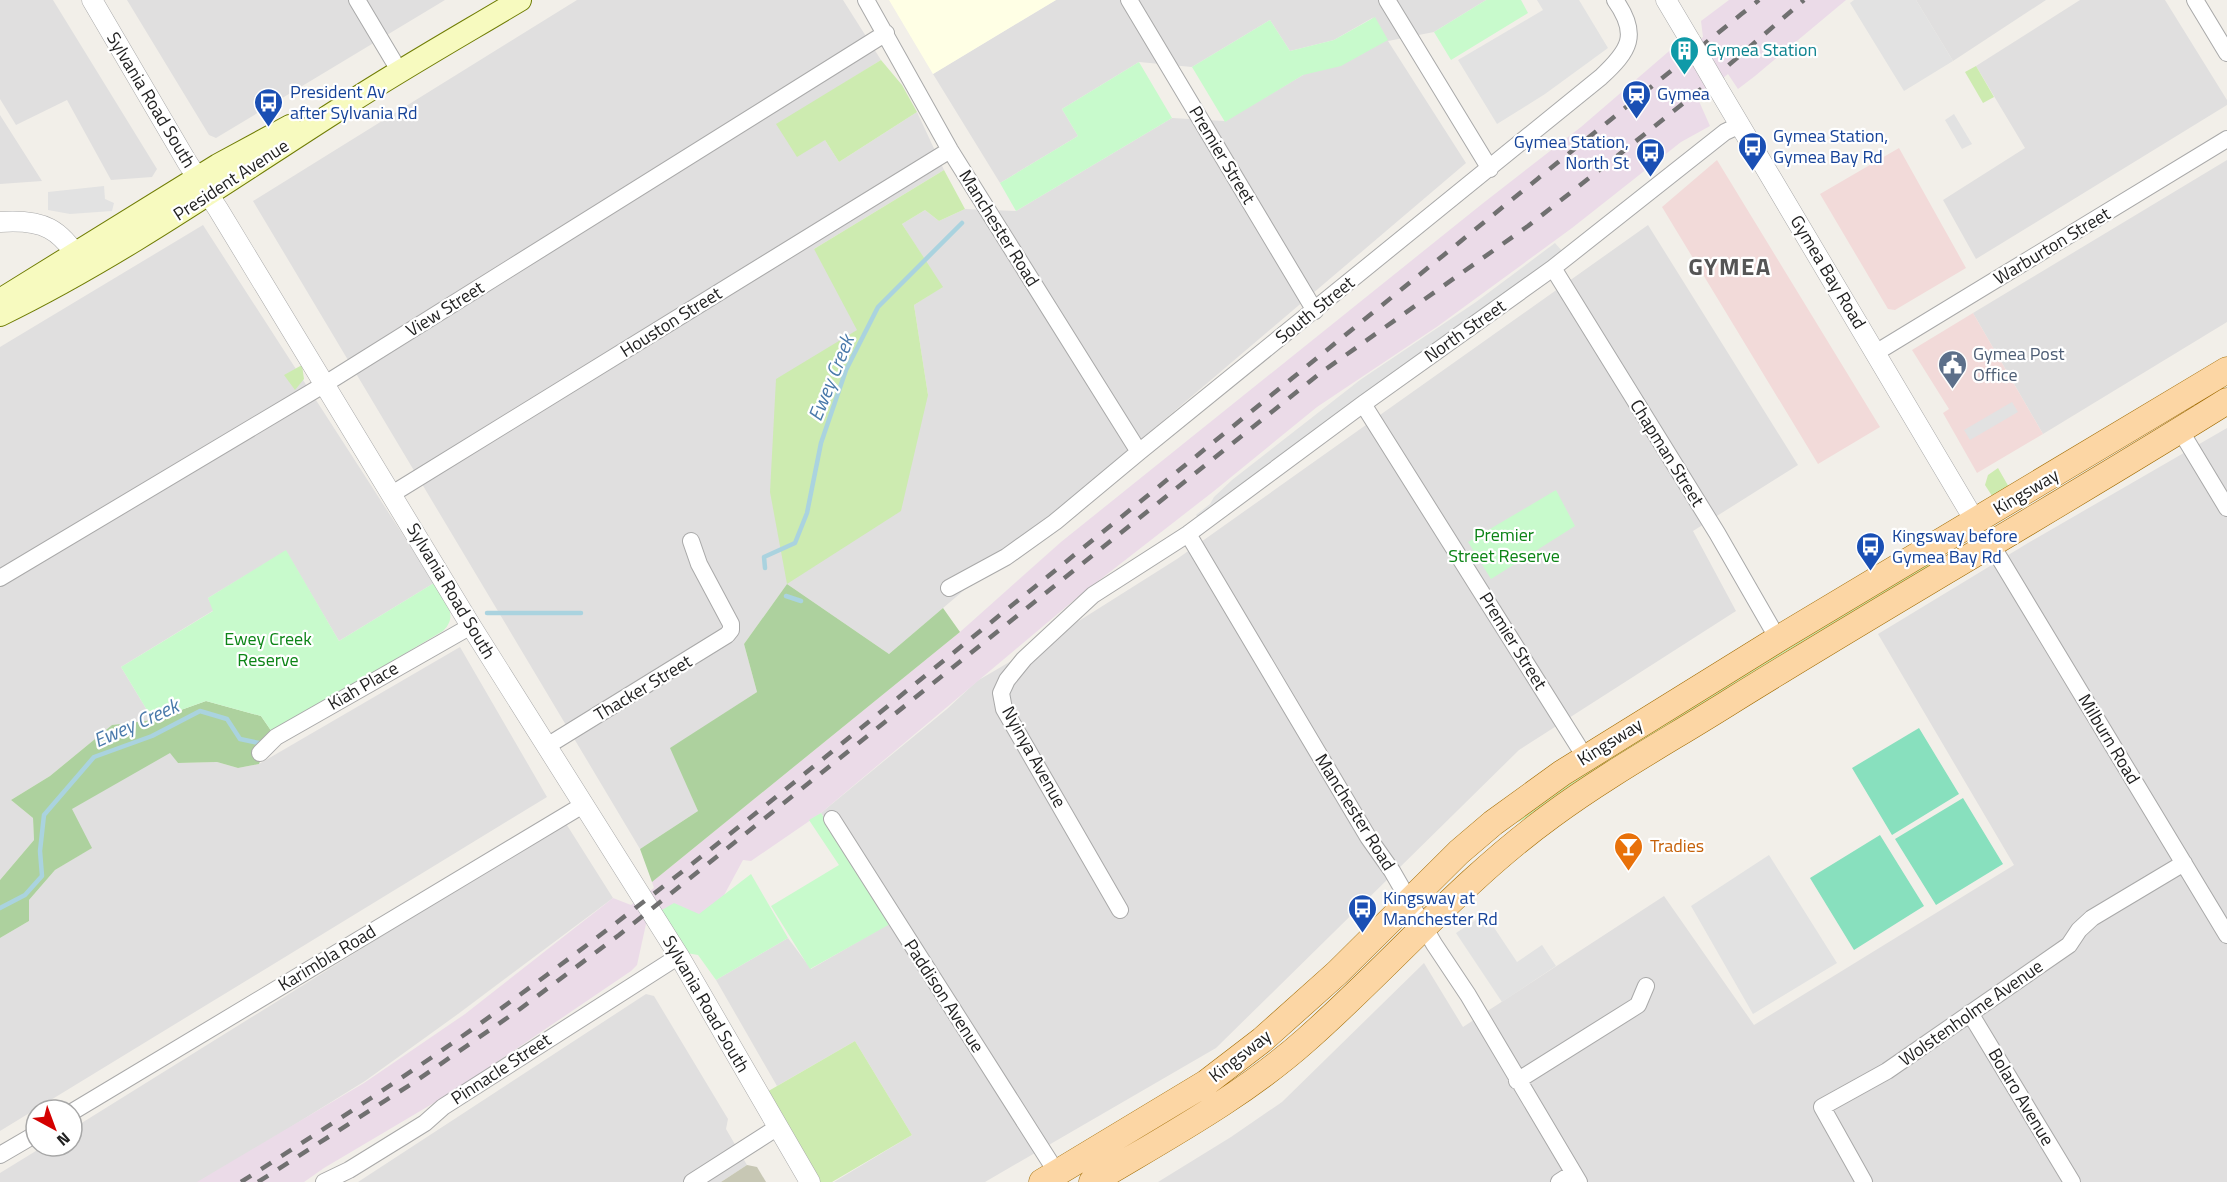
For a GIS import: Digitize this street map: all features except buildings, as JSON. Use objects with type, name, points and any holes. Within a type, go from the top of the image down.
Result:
[{"type":"main road","name":"President Avenue","points":[[203,186],[288,127],[496,0]]},
{"type":"main road","name":"President Avenue","points":[[0,315],[81,261],[203,186],[520,0]]},
{"type":"main road","name":"President Avenue","points":[[0,300],[81,261]]},
{"type":"main road","name":"Kingsway","points":[[1049,1178],[1206,1083],[1262,1041],[1337,973],[1459,852],[1493,823],[1585,757],[2227,370]]},
{"type":"main road","name":"Kingsway","points":[[1092,1182],[1219,1105],[1269,1071],[1305,1041],[1514,844],[1581,794],[1789,665],[2227,401]]},
{"type":"main road","name":"Gymea Bay Road","points":[[1975,521],[1991,544]]},
{"type":"street","name":"Sylvania Road South","points":[[92,0],[471,626],[679,956],[810,1182]]},
{"type":"street","points":[[357,0],[394,62]]},
{"type":"street","name":"Manchester Road","points":[[866,0],[950,150],[1139,452]]},
{"type":"street","name":"Premier Street","points":[[1129,0],[1315,311]]},
{"type":"street","points":[[1387,0],[1490,169]]},
{"type":"street","name":"South Street","points":[[950,588],[1006,557],[1055,522],[1600,77],[1625,52],[1629,40],[1630,29],[1616,0]]},
{"type":"street","name":"Gymea Bay Road","points":[[1666,0],[1975,521]]},
{"type":"street","points":[[2195,0],[2227,52]]},
{"type":"street","name":"View Street","points":[[0,578],[325,384],[886,33]]},
{"type":"street","name":"North Street","points":[[1188,534],[1362,404],[1553,268],[1725,132],[1740,125]]},
{"type":"street","name":"Warburton Street","points":[[1876,352],[2227,139]]},
{"type":"street","name":"Houston Street","points":[[392,495],[950,150]]},
{"type":"street","points":[[0,222],[42,224],[60,235],[81,261]]},
{"type":"street","name":"Chapman Street","points":[[1553,268],[1717,533],[1778,639]]},
{"type":"street","name":"Premier Street","points":[[1362,404],[1585,757]]},
{"type":"street","points":[[2180,430],[2227,508]]},
{"type":"street","name":"Manchester Road","points":[[1188,534],[1368,837],[1468,995],[1576,1178]]},
{"type":"street","name":"Nyinya Avenue","points":[[1120,910],[1004,709],[1001,693],[1006,680],[1024,659],[1093,595],[1188,534]]},
{"type":"street","name":"Thacker Street","points":[[547,746],[722,640],[731,630],[731,624],[699,564],[691,541]]},
{"type":"street","name":"Milburn Road","points":[[1991,544],[2227,935]]},
{"type":"street","name":"Kiah Place","points":[[260,753],[276,737],[471,626]]},
{"type":"street","name":"Karimbla Road","points":[[84,1105],[583,805]]},
{"type":"street","name":"Paddison Avenue","points":[[832,819],[1049,1178]]},
{"type":"street","name":"Wolstenholme Avenue","points":[[1864,1182],[1822,1107],[1887,1071],[2069,945],[2079,930],[2092,918],[2184,863]]},
{"type":"street","name":"Pinnacle Street","points":[[324,1182],[349,1170],[426,1123],[443,1107],[679,956]]},
{"type":"street","points":[[1517,1081],[1638,1005],[1646,986]]},
{"type":"street","name":"Bolaro Avenue","points":[[1970,1013],[2072,1182]]},
{"type":"street","points":[[692,1182],[778,1127]]},
{"type":"street","points":[[0,1155],[24,1141]]},
{"type":"street","points":[[1559,1182],[1576,1178]]},
{"type":"shaded area","points":[[0,0],[53,0],[157,169],[152,177],[111,180],[67,100],[16,125],[0,99]]},
{"type":"shaded area","points":[[127,0],[445,0],[216,138],[209,135]]},
{"type":"shaded area","points":[[577,0],[843,0],[881,60],[777,125],[825,140],[839,162],[917,112],[944,170],[814,249],[928,395],[914,305],[942,287],[902,224],[925,210],[939,221],[965,209],[1016,211],[1172,118],[1225,121],[1303,75],[1374,17],[1334,40],[1290,51],[1270,20],[1192,67],[1139,62],[1062,109],[1078,136],[1000,183],[933,74],[1056,0],[1486,0],[1434,32],[1388,41],[1466,163],[889,654],[787,584],[744,644],[757,692],[671,748],[698,811],[640,849],[253,201]]},
{"type":"shaded area","points":[[889,0],[1056,0],[933,74]]},
{"type":"shaded area","points":[[1537,0],[1579,0],[1608,48],[1545,94],[1497,124],[1458,60],[1543,10]]},
{"type":"shaded area","points":[[1729,0],[1846,0],[1738,89],[1728,74],[1698,99],[1710,126],[1681,142],[1572,228],[1438,326],[1317,407],[1079,596],[821,813],[751,861],[743,860],[722,899],[682,938],[664,911],[646,924],[637,965],[631,971],[454,1091],[304,1182],[197,1182],[364,1083],[465,1014],[613,898],[631,905],[654,888],[652,882],[960,632],[1061,542],[1581,127],[1675,46],[1681,55],[1703,37],[1701,21]]},
{"type":"shaded area","points":[[1854,0],[1916,0],[1953,61],[1904,91],[1850,3]]},
{"type":"shaded area","points":[[1916,0],[2046,0],[1953,61]]},
{"type":"shaded area","points":[[2080,0],[2165,0],[2227,100],[2227,105],[1976,259],[1943,200],[2025,148],[1976,66]]},
{"type":"shaded area","points":[[1954,114],[1972,144],[1962,149],[1945,120]]},
{"type":"shaded area","points":[[0,115],[42,181],[0,184]]},
{"type":"shaded area","points":[[1899,148],[1966,268],[1895,310],[1888,309],[1820,194]]},
{"type":"shaded area","points":[[1717,160],[1880,427],[1818,464],[1662,207]]},
{"type":"shaded area","points":[[2227,160],[2227,322],[2043,434],[1973,313]]},
{"type":"shaded area","points":[[104,186],[105,199],[114,203],[112,211],[70,214],[48,210],[48,192]]},
{"type":"shaded area","points":[[203,225],[434,583],[339,641],[286,551],[208,598],[214,610],[121,667],[153,720],[112,725],[50,776],[11,800],[33,818],[34,840],[0,880],[0,347]]},
{"type":"shaded area","points":[[1648,225],[1798,465],[1693,531],[1736,611],[1519,750],[1216,1048],[985,1182],[834,1182],[912,1135],[855,1041],[777,1086],[716,980],[788,938],[811,969],[890,923],[821,813],[947,709],[977,681],[1074,624],[1177,559]]},
{"type":"shaded area","points":[[1555,243],[1562,251],[1200,519],[1196,515],[1210,504],[1232,480],[1360,380],[1476,302]]},
{"type":"shaded area","points":[[1973,313],[2043,434],[1977,473],[1943,413],[1949,409],[1912,350]]},
{"type":"shaded area","points":[[2012,402],[2018,412],[1970,440],[1964,430]]},
{"type":"shaded area","points":[[2227,428],[2227,1182],[1158,1182],[1282,1102],[1424,963],[1463,1027],[1664,896],[1754,1025],[2014,865],[1878,634],[2028,543]]},
{"type":"shaded area","points":[[460,647],[547,797],[54,1098],[24,1098],[24,1116],[0,1131],[0,938],[29,921],[29,900],[55,870],[91,848],[71,809],[170,752],[178,763],[217,762],[238,768],[259,764]]},
{"type":"shaded area","points":[[565,822],[613,898],[365,1081],[202,1182],[0,1182],[0,1173],[24,1158],[84,1158],[84,1122]]},
{"type":"shaded area","points":[[1769,855],[1837,963],[1753,1014],[1691,906]]},
{"type":"shaded area","points":[[1485,914],[1517,962],[1542,945],[1556,966],[1502,1002],[1456,933]]},
{"type":"shaded area","points":[[646,994],[654,996],[728,1119],[726,1129],[747,1165],[721,1182],[358,1182]]},
{"type":"shaded area","points":[[747,1165],[757,1167],[766,1182],[721,1182]]},
{"type":"green space","points":[[1486,0],[1521,0],[1528,13],[1451,60],[1434,32]]},
{"type":"green space","points":[[1375,17],[1388,40],[1341,66],[1303,75],[1225,122],[1192,67],[1270,20],[1290,51],[1334,40]]},
{"type":"green space","points":[[881,60],[902,85],[917,112],[839,162],[825,140],[797,157],[776,124]]},
{"type":"green space","points":[[1139,62],[1172,118],[1016,211],[1000,183],[1078,136],[1062,109]]},
{"type":"green space","points":[[1976,66],[1994,97],[1983,103],[1965,72]]},
{"type":"green space","points":[[944,170],[965,209],[939,221],[925,210],[902,224],[943,287],[914,305],[928,395],[901,511],[787,584],[770,492],[776,379],[857,330],[814,249]]},
{"type":"green space","points":[[302,365],[304,379],[295,390],[284,375]]},
{"type":"green space","points":[[1998,468],[2010,489],[1994,499],[1985,485],[1988,475]]},
{"type":"green space","name":"Premier Street Reserve","points":[[1556,490],[1575,526],[1491,579],[1468,542]]},
{"type":"green space","name":"Ewey Creek Reserve","points":[[286,550],[339,641],[434,583],[449,607],[448,625],[443,631],[272,732],[261,716],[206,701],[153,720],[121,667],[213,611],[208,598]]},
{"type":"green space","points":[[1933,560],[1937,565],[1537,813],[1518,822],[1515,819],[1581,772]]},
{"type":"green space","points":[[787,584],[889,654],[943,608],[960,632],[652,882],[640,849],[698,811],[670,748],[757,692],[744,644]]},
{"type":"green space","points":[[206,701],[261,716],[272,732],[259,764],[238,768],[217,762],[178,763],[170,753],[72,809],[92,848],[55,870],[29,900],[29,921],[0,938],[0,880],[34,840],[33,818],[11,800],[50,776],[112,725],[153,720]]},
{"type":"green space","points":[[1919,728],[1959,794],[1892,835],[1852,768]]},
{"type":"green space","points":[[1963,798],[2003,864],[1936,905],[1895,839]]},
{"type":"green space","points":[[821,813],[890,924],[810,969],[771,906],[839,865],[809,820]]},
{"type":"green space","points":[[1880,835],[1924,906],[1854,950],[1810,878]]},
{"type":"green space","points":[[751,874],[788,938],[716,980],[698,955],[681,952],[655,914],[674,903],[699,914]]},
{"type":"green space","points":[[855,1041],[912,1135],[832,1182],[810,1182],[760,1096]]},
{"type":"waterway","name":"Ewey Creek","points":[[765,568],[764,557],[795,543],[807,513],[821,443],[846,370],[878,307],[962,223]]},
{"type":"waterway","points":[[786,596],[801,601]]},
{"type":"waterway","name":"Ewey Creek","points":[[487,613],[581,613]]},
{"type":"waterway","name":"Ewey Creek","points":[[0,908],[25,895],[42,876],[40,851],[44,815],[94,757],[152,736],[200,711],[227,719],[240,739],[259,743]]},
{"type":"railway","points":[[241,1182],[447,1047],[699,859],[1759,0]]},
{"type":"railway","points":[[258,1182],[416,1081],[520,1009],[619,935],[1319,374],[1528,226],[1701,89],[1804,0]]},
{"type":"place","name":"Gymea Station","points":[[1685,76]]},
{"type":"place","name":"Gymea","points":[[1636,120]]},
{"type":"place","name":"President Av after Sylvania Rd","points":[[269,128]]},
{"type":"place","name":"Gymea Station, Gymea Bay Rd","points":[[1752,172]]},
{"type":"place","name":"Gymea Station, North St","points":[[1650,178]]},
{"type":"place","name":"Gymea Post Office","points":[[1952,390]]},
{"type":"place","name":"Kingsway before Gymea Bay Rd","points":[[1871,572]]},
{"type":"place","name":"Tradies","points":[[1629,872]]},
{"type":"place","name":"Kingsway at Manchester Rd","points":[[1362,934]]},
{"type":"district","name":"GYMEA","points":[[1730,267]]}]
